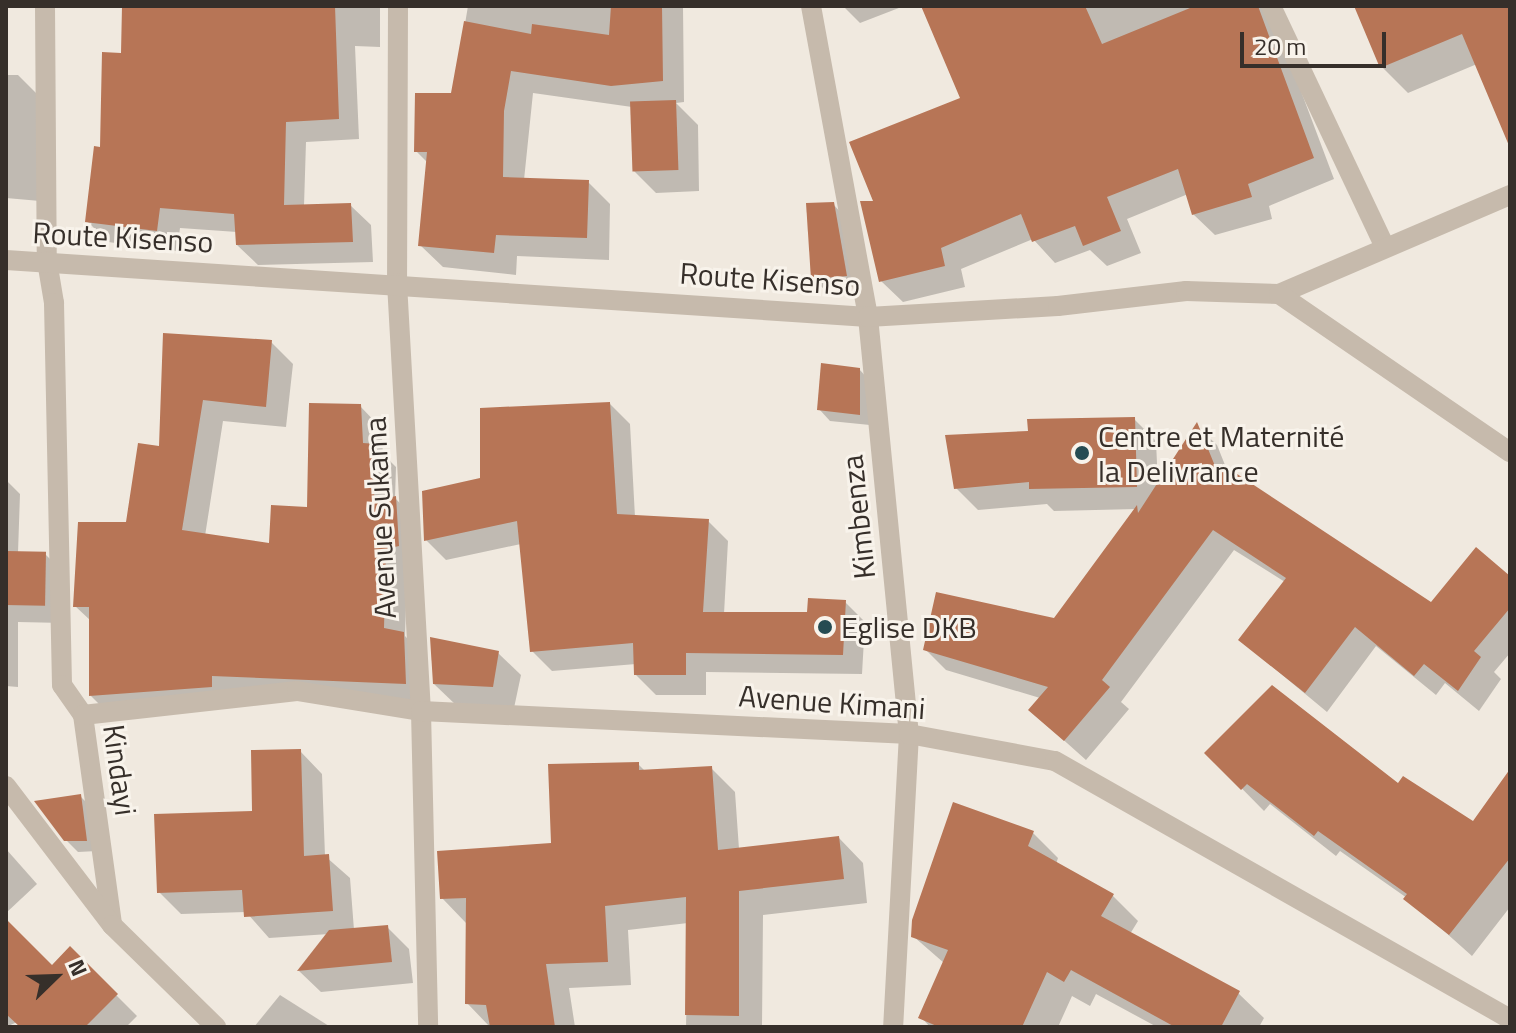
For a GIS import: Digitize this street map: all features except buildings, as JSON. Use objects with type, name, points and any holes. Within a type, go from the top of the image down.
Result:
[{"type":"street","name":"Kindayi","points":[[45,6],[47,261],[54,303],[62,685],[83,715],[112,925]]},
{"type":"street","name":"Avenue Sukama","points":[[398,6],[397,283],[421,711],[426,1019]]},
{"type":"street","name":"Kimbenza","points":[[811,6],[868,317],[909,734],[893,1027]]},
{"type":"street","points":[[1271,6],[1385,247]]},
{"type":"street","name":"Route Kisenso","points":[[6,260],[397,283],[868,317],[1058,306],[1186,291],[1279,294],[1510,195]]},
{"type":"street","points":[[1279,294],[1510,452]]},
{"type":"street","name":"Avenue Kimani","points":[[83,715],[297,691],[421,711],[909,734],[1055,761],[1510,1019]]},
{"type":"street","points":[[6,786],[112,925],[216,1027]]},
{"type":"street","points":[[409,1027],[426,1019]]},
{"type":"place","name":"Centre et Maternité la Delivrance","points":[[1082,453]]},
{"type":"place","name":"Eglise DKB","points":[[825,627]]}]
